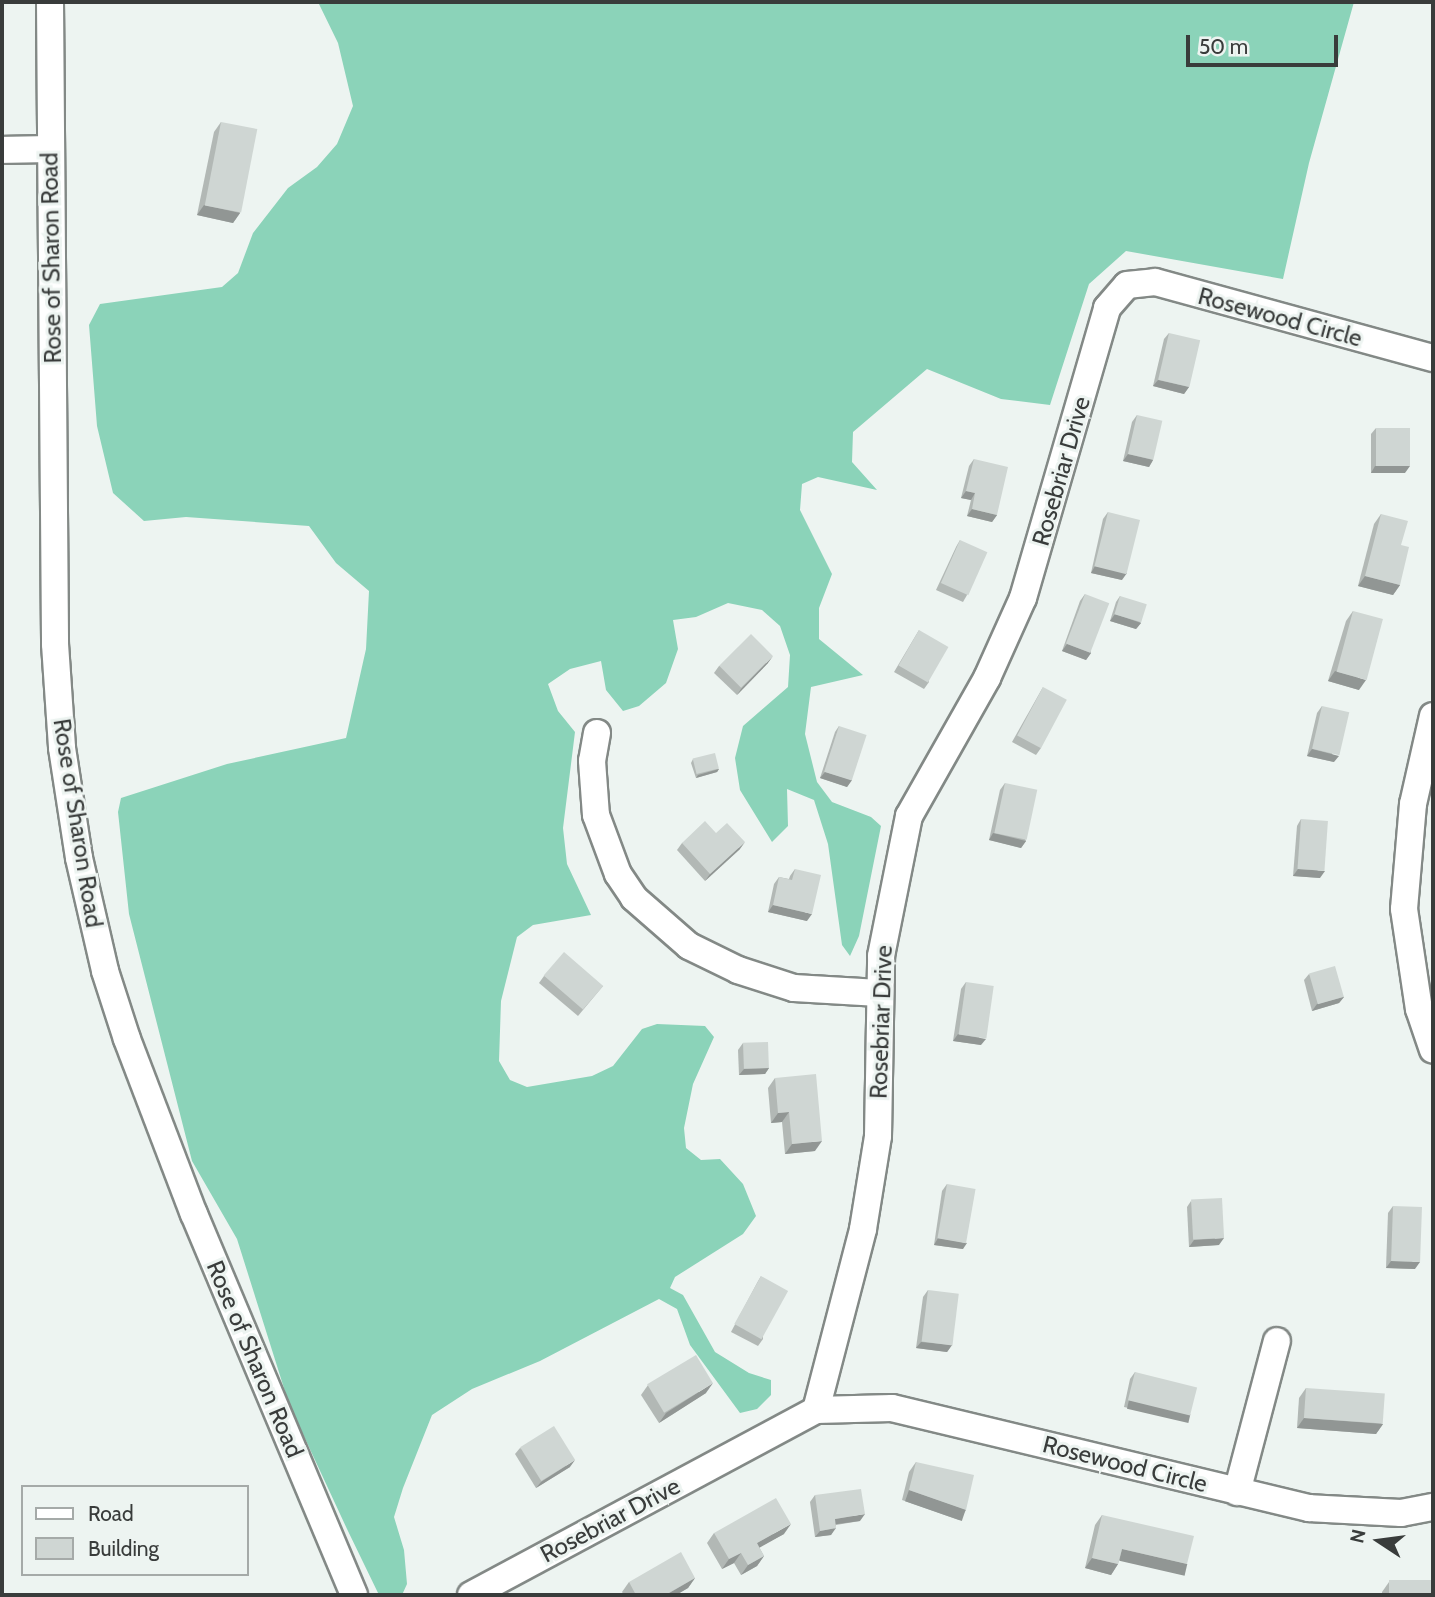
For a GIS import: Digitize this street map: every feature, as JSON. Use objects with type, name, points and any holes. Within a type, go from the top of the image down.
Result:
[{"type":"street","name":"Rose of Sharon Road","points":[[50,2],[55,644],[62,748],[81,870],[105,971],[127,1039],[194,1214],[354,1595]]},
{"type":"street","points":[[2,150],[50,149]]},
{"type":"street","name":"Rosewood Circle","points":[[1127,285],[1155,282],[1433,358]]},
{"type":"street","name":"Rosebriar Drive","points":[[471,1595],[816,1410],[863,1228],[878,1136],[879,993],[886,920],[909,816],[1016,617],[1101,326],[1117,292],[1127,285]]},
{"type":"street","points":[[1433,716],[1413,804],[1404,909],[1419,1009],[1433,1050]]},
{"type":"street","points":[[597,733],[592,761],[596,815],[618,874],[634,898],[690,946],[738,970],[794,988],[879,993]]},
{"type":"street","points":[[1237,1492],[1277,1341]]},
{"type":"street","name":"Rosewood Circle","points":[[816,1410],[892,1409],[1237,1492],[1323,1509],[1401,1513],[1433,1507]]},
{"type":"green space","points":[[318,2],[1354,2],[1309,163],[1283,279],[1126,251],[1089,284],[1050,405],[1001,399],[927,369],[853,432],[852,462],[877,490],[818,477],[802,484],[800,510],[832,574],[819,608],[819,639],[863,675],[811,687],[805,734],[817,782],[832,802],[871,817],[881,826],[859,936],[850,956],[842,945],[828,844],[814,800],[787,789],[788,826],[772,842],[740,790],[735,758],[743,726],[788,687],[790,655],[780,626],[762,610],[728,603],[696,617],[673,620],[678,649],[666,683],[639,706],[623,711],[606,690],[601,661],[570,669],[548,684],[558,711],[575,732],[563,828],[567,864],[591,915],[533,925],[517,937],[501,1001],[499,1061],[510,1080],[527,1087],[592,1076],[613,1066],[642,1029],[657,1024],[705,1026],[714,1037],[693,1084],[684,1128],[686,1148],[701,1160],[720,1159],[743,1184],[756,1216],[743,1234],[675,1277],[670,1288],[683,1295],[715,1352],[749,1373],[771,1380],[771,1395],[757,1409],[740,1413],[690,1345],[677,1309],[659,1299],[540,1361],[472,1389],[432,1415],[403,1488],[394,1517],[404,1550],[407,1584],[402,1595],[379,1595],[347,1529],[289,1404],[237,1239],[192,1161],[129,914],[118,812],[121,798],[227,764],[346,738],[366,649],[369,591],[336,563],[309,526],[186,517],[144,521],[113,493],[97,426],[89,325],[100,304],[222,287],[238,273],[253,233],[288,188],[317,167],[337,144],[353,106],[338,43]]},
{"type":"building","points":[[221,122],[257,129],[241,212],[205,205]]},
{"type":"building","points":[[1169,333],[1200,340],[1189,387],[1158,380]]},
{"type":"building","points":[[1137,415],[1162,421],[1153,460],[1128,454]]},
{"type":"building","points":[[1376,428],[1410,428],[1410,466],[1376,466]]},
{"type":"building","points":[[974,459],[1008,467],[997,515],[972,509],[975,493],[966,491]]},
{"type":"building","points":[[1108,512],[1140,520],[1126,574],[1094,566]]},
{"type":"building","points":[[1381,514],[1408,521],[1401,545],[1409,547],[1400,585],[1365,576]]},
{"type":"building","points":[[960,540],[987,552],[968,595],[941,583]]},
{"type":"building","points":[[1085,594],[1109,603],[1090,653],[1066,643]]},
{"type":"building","points":[[1120,596],[1147,604],[1141,622],[1114,614]]},
{"type":"building","points":[[1353,611],[1383,619],[1367,680],[1337,672]]},
{"type":"building","points":[[919,630],[948,647],[928,683],[898,666]]},
{"type":"building","points":[[751,634],[773,656],[741,688],[719,666]]},
{"type":"building","points":[[1043,687],[1067,700],[1041,748],[1017,736]]},
{"type":"building","points":[[1322,706],[1349,712],[1339,755],[1312,749]]},
{"type":"building","points":[[839,726],[867,735],[852,781],[824,772]]},
{"type":"building","points":[[715,753],[719,769],[697,774],[693,759]]},
{"type":"building","points":[[1005,783],[1037,790],[1027,840],[994,833]]},
{"type":"building","points":[[1301,819],[1328,821],[1324,871],[1298,869]]},
{"type":"building","points":[[705,821],[716,833],[727,823],[745,842],[710,874],[682,843]]},
{"type":"building","points":[[795,869],[821,875],[812,914],[773,905],[779,877],[792,880]]},
{"type":"building","points":[[564,952],[603,986],[583,1010],[544,975]]},
{"type":"building","points":[[1335,966],[1344,997],[1318,1004],[1309,973]]},
{"type":"building","points":[[966,982],[994,986],[986,1038],[959,1034]]},
{"type":"building","points":[[768,1042],[769,1068],[744,1069],[743,1043]]},
{"type":"building","points":[[816,1074],[822,1141],[792,1144],[789,1112],[778,1113],[775,1078]]},
{"type":"building","points":[[947,1184],[976,1189],[966,1243],[937,1238]]},
{"type":"building","points":[[1222,1198],[1224,1238],[1193,1240],[1191,1200]]},
{"type":"building","points":[[1393,1206],[1422,1207],[1420,1262],[1391,1261]]},
{"type":"building","points":[[761,1276],[788,1291],[761,1339],[734,1324]]},
{"type":"building","points":[[928,1290],[959,1294],[952,1345],[922,1342]]},
{"type":"building","points":[[696,1355],[713,1383],[664,1413],[647,1384]]},
{"type":"building","points":[[1135,1372],[1197,1387],[1190,1416],[1128,1400]]},
{"type":"building","points":[[1306,1388],[1385,1394],[1383,1423],[1304,1418]]},
{"type":"building","points":[[554,1426],[575,1460],[541,1481],[520,1447]]},
{"type":"building","points":[[916,1462],[974,1475],[966,1510],[909,1490]]},
{"type":"building","points":[[861,1489],[865,1514],[835,1519],[836,1528],[820,1531],[815,1495]]},
{"type":"building","points":[[776,1498],[791,1524],[757,1543],[764,1556],[748,1565],[741,1553],[729,1559],[714,1533]]},
{"type":"building","points":[[1102,1515],[1194,1536],[1187,1564],[1122,1549],[1118,1564],[1092,1558]]},
{"type":"building","points":[[681,1552],[695,1578],[668,1595],[636,1595],[629,1582]]},
{"type":"building","points":[[1389,1580],[1433,1580],[1433,1595],[1389,1595]]}]
